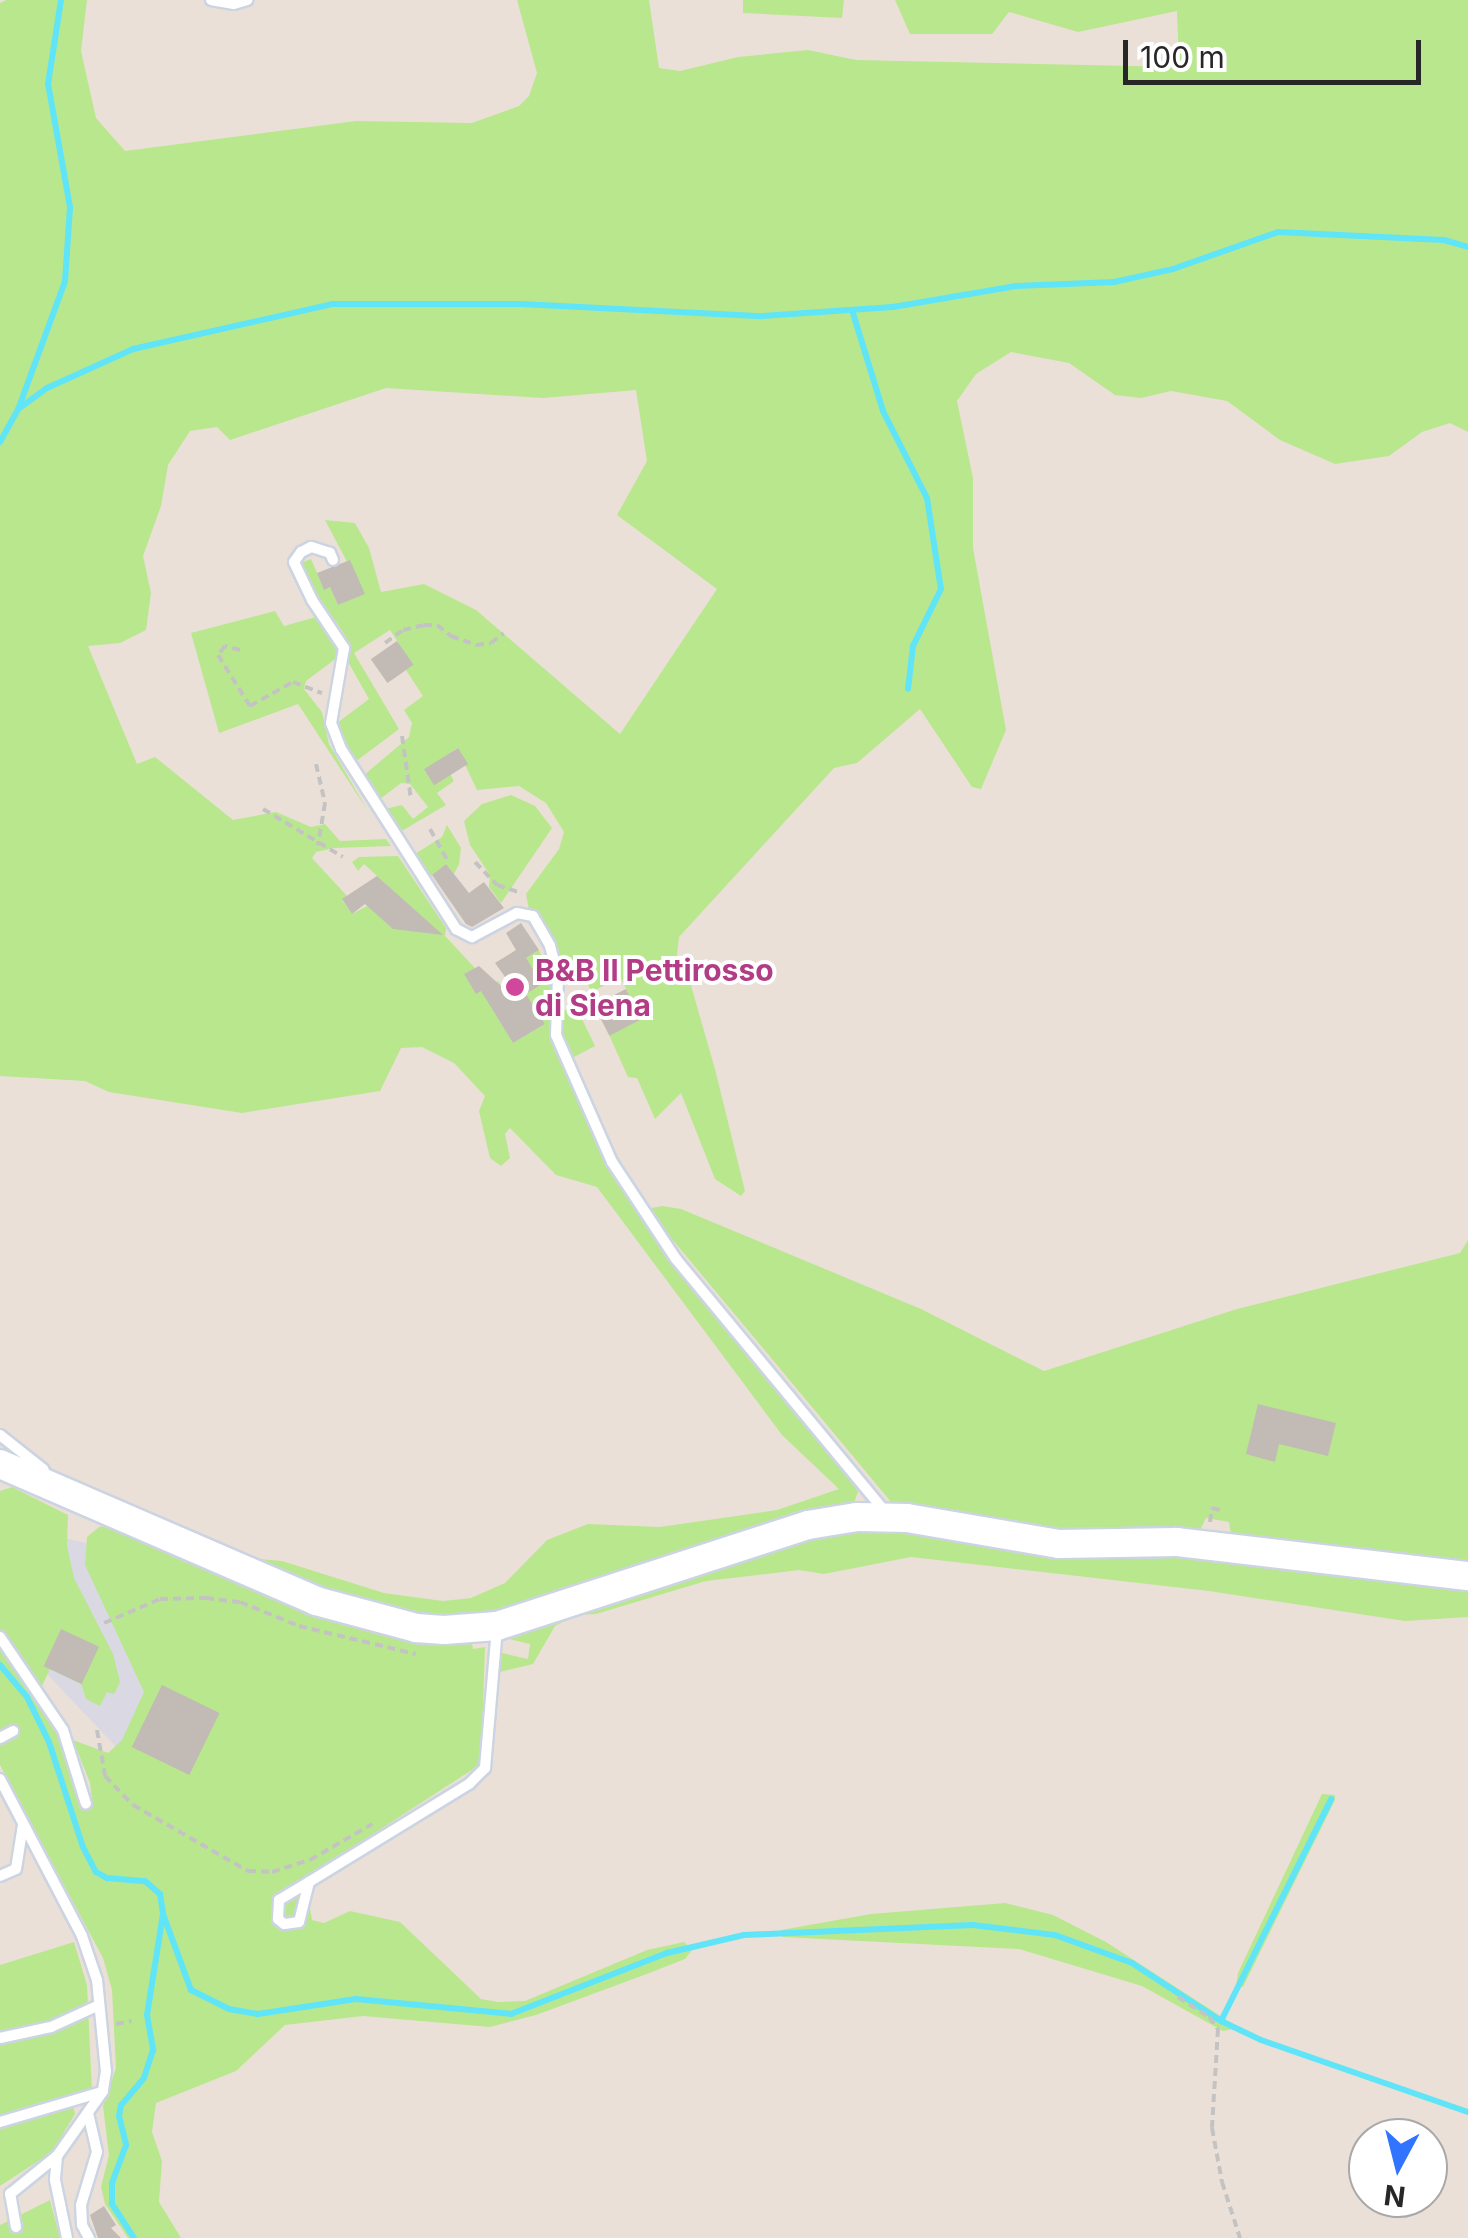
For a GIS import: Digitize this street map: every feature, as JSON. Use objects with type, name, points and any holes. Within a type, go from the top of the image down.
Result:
[{"type":"street","points":[[0,1465],[316,1602],[416,1628],[466,1631],[498,1626],[808,1525],[888,1516],[1059,1544],[1176,1542],[1468,1576]]},
{"type":"lane","points":[[210,0],[234,4],[247,0]]},
{"type":"lane","points":[[334,560],[330,553],[312,547],[300,552],[294,562],[312,600],[344,648],[331,723],[341,749],[456,929],[472,937],[517,913],[532,916],[550,946],[558,976],[556,1035],[612,1162],[676,1259],[888,1516]]},
{"type":"lane","points":[[0,1435],[44,1468],[52,1487]]},
{"type":"lane","points":[[308,1882],[469,1784],[485,1768],[498,1626]]},
{"type":"lane","points":[[0,1637],[63,1730],[86,1804]]},
{"type":"lane","points":[[0,1738],[13,1731]]},
{"type":"lane","points":[[0,1779],[92,1958],[106,2071],[102,2091],[57,2156],[10,2194],[16,2227]]},
{"type":"lane","points":[[0,1876],[16,1869],[24,1824]]},
{"type":"lane","points":[[0,2038],[50,2027],[99,2005]]},
{"type":"lane","points":[[0,2122],[102,2091]]},
{"type":"lane","points":[[88,2114],[97,2152],[81,2205],[82,2225],[89,2238]]},
{"type":"lane","points":[[57,2156],[55,2180],[67,2238]]},
{"type":"path","points":[[385,643],[403,630],[439,624],[451,636],[476,645],[491,644],[504,633]]},
{"type":"path","points":[[240,650],[225,646],[218,655],[250,706],[293,682],[334,700]]},
{"type":"path","points":[[402,736],[411,799]]},
{"type":"path","points":[[316,764],[325,803],[318,844]]},
{"type":"path","points":[[263,808],[343,857]]},
{"type":"path","points":[[430,829],[450,863]]},
{"type":"path","points":[[475,862],[497,885],[522,893]]},
{"type":"path","points":[[1217,1530],[1209,1528],[1210,1519],[1212,1508],[1220,1510]]},
{"type":"path","points":[[104,1622],[160,1600],[206,1598],[240,1602],[340,1638],[426,1654]]},
{"type":"path","points":[[97,1730],[106,1776],[133,1805],[248,1871],[272,1872],[310,1860],[375,1822]]},
{"type":"path","points":[[1178,1997],[1209,2017],[1218,2030],[1212,2128],[1222,2182],[1240,2238]]},
{"type":"shaded area","points":[[43,1533],[99,1546],[233,1702],[118,1749],[45,1672],[0,1578]]},
{"type":"green space","points":[[87,0],[81,51],[96,118],[125,151],[356,121],[472,123],[519,106],[529,96],[537,73],[517,0],[649,0],[659,68],[680,71],[738,57],[808,50],[856,60],[1179,67],[1177,11],[1078,32],[1009,12],[992,34],[910,34],[895,0],[1468,0],[1468,432],[1450,423],[1422,432],[1389,456],[1335,464],[1280,440],[1227,401],[1171,391],[1141,398],[1115,395],[1069,363],[1011,352],[976,374],[957,401],[973,478],[973,548],[1006,730],[981,789],[972,787],[920,709],[857,763],[834,768],[679,937],[677,955],[690,982],[715,1069],[745,1191],[741,1196],[715,1179],[681,1093],[655,1119],[637,1078],[628,1077],[609,1035],[641,1018],[610,957],[600,962],[610,982],[592,992],[585,980],[564,976],[542,920],[529,910],[526,894],[559,849],[564,832],[546,803],[519,786],[477,790],[457,748],[442,759],[454,781],[437,793],[446,805],[400,832],[385,809],[402,805],[413,819],[428,807],[410,784],[401,783],[379,800],[363,776],[409,737],[412,723],[404,710],[423,696],[406,670],[413,665],[390,630],[354,653],[399,729],[355,762],[337,734],[337,723],[369,699],[347,660],[351,647],[311,586],[301,563],[311,559],[324,589],[330,587],[338,605],[364,594],[325,520],[355,523],[369,548],[381,592],[424,584],[476,610],[620,734],[717,589],[617,515],[647,461],[636,390],[543,398],[386,388],[230,440],[217,427],[190,431],[168,465],[161,506],[143,556],[151,593],[146,630],[120,643],[88,646],[137,764],[155,757],[233,820],[276,812],[311,827],[325,824],[340,841],[386,839],[391,846],[334,848],[316,852],[312,858],[347,896],[342,900],[352,914],[367,906],[432,926],[364,864],[358,871],[352,862],[359,857],[398,856],[446,928],[445,936],[475,968],[477,993],[498,981],[507,996],[491,1007],[513,1043],[545,1024],[526,994],[526,958],[539,950],[551,981],[550,1032],[612,1175],[661,1248],[851,1480],[858,1492],[854,1503],[464,1622],[371,1607],[238,1557],[282,1561],[384,1593],[443,1601],[471,1598],[505,1583],[547,1540],[588,1524],[660,1527],[777,1510],[839,1489],[782,1435],[597,1187],[556,1175],[510,1128],[505,1134],[510,1158],[501,1166],[490,1158],[479,1111],[485,1096],[454,1063],[422,1047],[401,1048],[380,1091],[242,1113],[109,1092],[85,1081],[0,1076],[0,3]]},
{"type":"green space","points":[[743,0],[844,0],[842,18],[743,13]]},
{"type":"green space","points":[[275,611],[284,626],[316,617],[337,644],[338,657],[306,681],[304,689],[322,712],[329,744],[368,811],[298,704],[219,733],[191,633]]},
{"type":"green space","points":[[511,795],[535,806],[552,828],[501,903],[489,887],[490,875],[470,845],[464,821],[482,804]]},
{"type":"green space","points":[[447,825],[461,848],[459,864],[454,874],[446,864],[431,876],[415,854],[442,837]]},
{"type":"green space","points":[[574,1002],[595,1046],[572,1058],[560,1036],[561,1014]]},
{"type":"green space","points":[[647,1209],[681,1209],[921,1309],[1044,1371],[1237,1309],[1460,1253],[1468,1240],[1468,1566],[1231,1535],[1229,1522],[1206,1518],[1200,1530],[1055,1531],[891,1502]]},
{"type":"green space","points":[[12,1487],[68,1515],[67,1546],[74,1578],[113,1654],[120,1682],[114,1694],[107,1692],[100,1706],[86,1699],[81,1684],[50,1669],[42,1686],[0,1629],[0,1491]]},
{"type":"green space","points":[[112,1525],[484,1642],[472,1644],[473,1649],[485,1647],[481,1764],[305,1878],[312,1920],[324,1923],[350,1911],[400,1922],[481,1999],[498,2002],[525,2001],[647,1950],[684,1942],[692,1950],[685,1959],[644,1975],[536,2015],[490,2027],[363,2016],[285,2025],[236,2071],[156,2103],[152,2132],[162,2161],[159,2202],[181,2238],[128,2238],[105,2204],[101,2187],[109,2155],[103,2106],[116,2068],[112,1990],[103,1958],[0,1765],[0,1650],[57,1733],[80,1806],[93,1807],[90,1783],[73,1740],[108,1753],[122,1740],[144,1692],[85,1565],[87,1537],[99,1527]]},
{"type":"green space","points":[[855,1527],[1216,1556],[1468,1587],[1468,1617],[1405,1621],[1209,1591],[911,1557],[824,1574],[799,1570],[706,1581],[596,1614],[577,1615],[555,1626],[533,1664],[500,1672],[502,1653],[528,1659],[530,1644],[505,1638],[814,1535]]},
{"type":"green space","points":[[1322,1794],[1335,1795],[1335,1800],[1243,1987],[1236,1987],[1238,1973]]},
{"type":"green space","points":[[1005,1903],[1053,1915],[1106,1942],[1239,2028],[1223,2031],[1142,1986],[1019,1949],[782,1937],[781,1930],[871,1914]]},
{"type":"green space","points":[[74,1942],[87,1985],[92,2092],[71,2098],[75,2114],[52,2152],[0,2186],[0,1965]]},
{"type":"green space","points":[[50,2200],[60,2238],[0,2238],[0,2225]]},
{"type":"building","points":[[350,560],[365,594],[338,605],[330,587],[324,590],[317,573]]},
{"type":"building","points":[[397,641],[414,665],[387,683],[371,659]]},
{"type":"building","points":[[458,748],[468,764],[434,785],[424,769]]},
{"type":"building","points":[[446,864],[469,893],[484,882],[504,908],[472,927],[466,924],[432,875]]},
{"type":"building","points":[[377,876],[443,935],[393,929],[365,904],[352,914],[342,899]]},
{"type":"building","points":[[521,923],[539,950],[526,958],[542,984],[526,994],[545,1024],[513,1043],[481,991],[476,994],[464,974],[479,966],[502,987],[508,981],[495,963],[516,950],[506,933]]},
{"type":"building","points":[[626,989],[641,1019],[609,1036],[594,1005]]},
{"type":"building","points":[[1258,1404],[1336,1423],[1328,1456],[1279,1444],[1275,1462],[1246,1454]]},
{"type":"building","points":[[61,1629],[99,1647],[82,1684],[44,1666]]},
{"type":"building","points":[[162,1685],[220,1713],[189,1775],[132,1747]]},
{"type":"building","points":[[104,2206],[116,2225],[111,2228],[121,2238],[98,2238],[90,2215]]},
{"type":"waterway","points":[[19,407],[65,281],[70,207],[48,84],[61,0]]},
{"type":"waterway","points":[[0,442],[18,409],[47,388],[133,349],[332,304],[521,304],[762,316],[893,307],[1016,286],[1114,282],[1173,269],[1278,232],[1444,240],[1468,247]]},
{"type":"waterway","points":[[852,310],[883,411],[927,498],[941,589],[913,646],[908,689]]},
{"type":"waterway","points":[[0,1665],[27,1697],[49,1742],[83,1847],[96,1872],[107,1878],[145,1881],[160,1894],[163,1914],[147,2015],[153,2050],[144,2078],[121,2105],[119,2116],[126,2145],[112,2183],[112,2204],[134,2238]]},
{"type":"waterway","points":[[1221,2021],[1331,1799]]},
{"type":"waterway","points":[[163,1914],[191,1990],[229,2009],[258,2014],[356,1999],[511,2014],[667,1953],[744,1935],[973,1925],[1055,1935],[1132,1963],[1221,2021],[1261,2040],[1468,2112]]},
{"type":"place","name":"B&B Il Pettirosso di Siena","points":[[515,987]]}]
